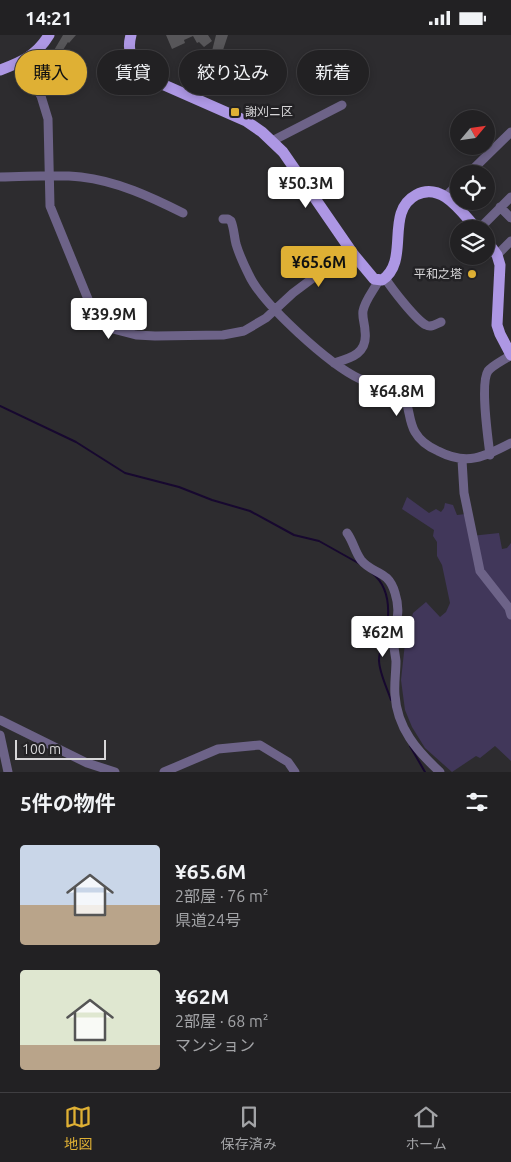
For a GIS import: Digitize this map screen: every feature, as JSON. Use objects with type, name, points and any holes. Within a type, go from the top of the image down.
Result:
[{"type":"main road","points":[[38,50],[50,35]]},
{"type":"main road","points":[[131,35],[128,45],[130,55],[136,67],[146,77],[246,121],[283,152],[370,276],[382,279],[392,270],[396,257],[400,217],[406,202],[411,197],[423,192],[436,192],[446,196],[469,220]]},
{"type":"main road","points":[[0,70],[15,65]]},
{"type":"main road","points":[[495,252],[500,265],[497,325],[511,355]]},
{"type":"street","points":[[40,95],[48,119],[50,206],[80,283],[95,313],[113,329],[136,335],[234,334],[254,327],[276,310],[292,293],[317,275],[354,255]]},
{"type":"street","points":[[272,141],[342,105]]},
{"type":"street","points":[[478,165],[509,137]]},
{"type":"street","points":[[0,177],[82,177],[126,187],[183,213]]},
{"type":"street","points":[[446,196],[450,192]]},
{"type":"street","points":[[487,220],[511,197]]},
{"type":"street","points":[[500,207],[511,218]]},
{"type":"street","points":[[223,219],[232,221],[236,243],[250,277],[276,310],[334,363],[359,379],[403,395],[412,426],[419,437],[433,449],[452,458],[462,460],[490,455],[511,443]]},
{"type":"street","points":[[497,255],[511,241]]},
{"type":"street","points":[[334,363],[354,355],[363,347],[366,336],[363,319],[364,308],[382,279],[424,324],[432,326],[441,323]]},
{"type":"street","points":[[490,455],[485,401],[486,377],[490,370],[511,355]]},
{"type":"street","points":[[462,460],[464,493],[480,571],[509,608],[511,615]]},
{"type":"street","points":[[347,533],[360,559],[387,577],[394,589],[399,615],[394,638],[396,662],[395,696],[398,710],[407,734],[416,749],[440,772]]},
{"type":"street","points":[[0,721],[87,763],[114,772]]},
{"type":"street","points":[[0,735],[8,772]]},
{"type":"street","points":[[164,772],[218,749],[260,745],[288,761],[295,772]]},
{"type":"shaded area","points":[[407,497],[429,513],[436,509],[441,512],[445,503],[453,505],[457,515],[466,514],[471,536],[499,533],[502,549],[507,548],[511,543],[511,761],[495,746],[480,758],[476,756],[452,772],[425,748],[412,727],[405,710],[401,680],[405,643],[413,613],[426,602],[440,617],[446,612],[450,603],[442,565],[437,556],[437,542],[433,536],[434,530],[402,509]]},
{"type":"building","points":[[63,35],[76,35],[63,50],[54,50]]},
{"type":"building","points":[[166,35],[208,35],[212,41],[204,47],[199,42],[197,43],[193,36],[184,40],[185,43],[172,49]]},
{"type":"building","points":[[216,35],[228,35],[223,50],[212,50]]},
{"type":"waterway","points":[[0,406],[76,442],[125,473],[179,487],[212,500],[250,511],[294,535],[319,541],[360,564]]},
{"type":"waterway","points":[[372,573],[383,586],[388,602],[387,629],[379,665],[391,700]]},
{"type":"waterway","points":[[410,746],[425,772]]},
{"type":"place","name":"謝刈ニ区","points":[[235,112]]},
{"type":"place","name":"平和之塔","points":[[472,274]]}]
